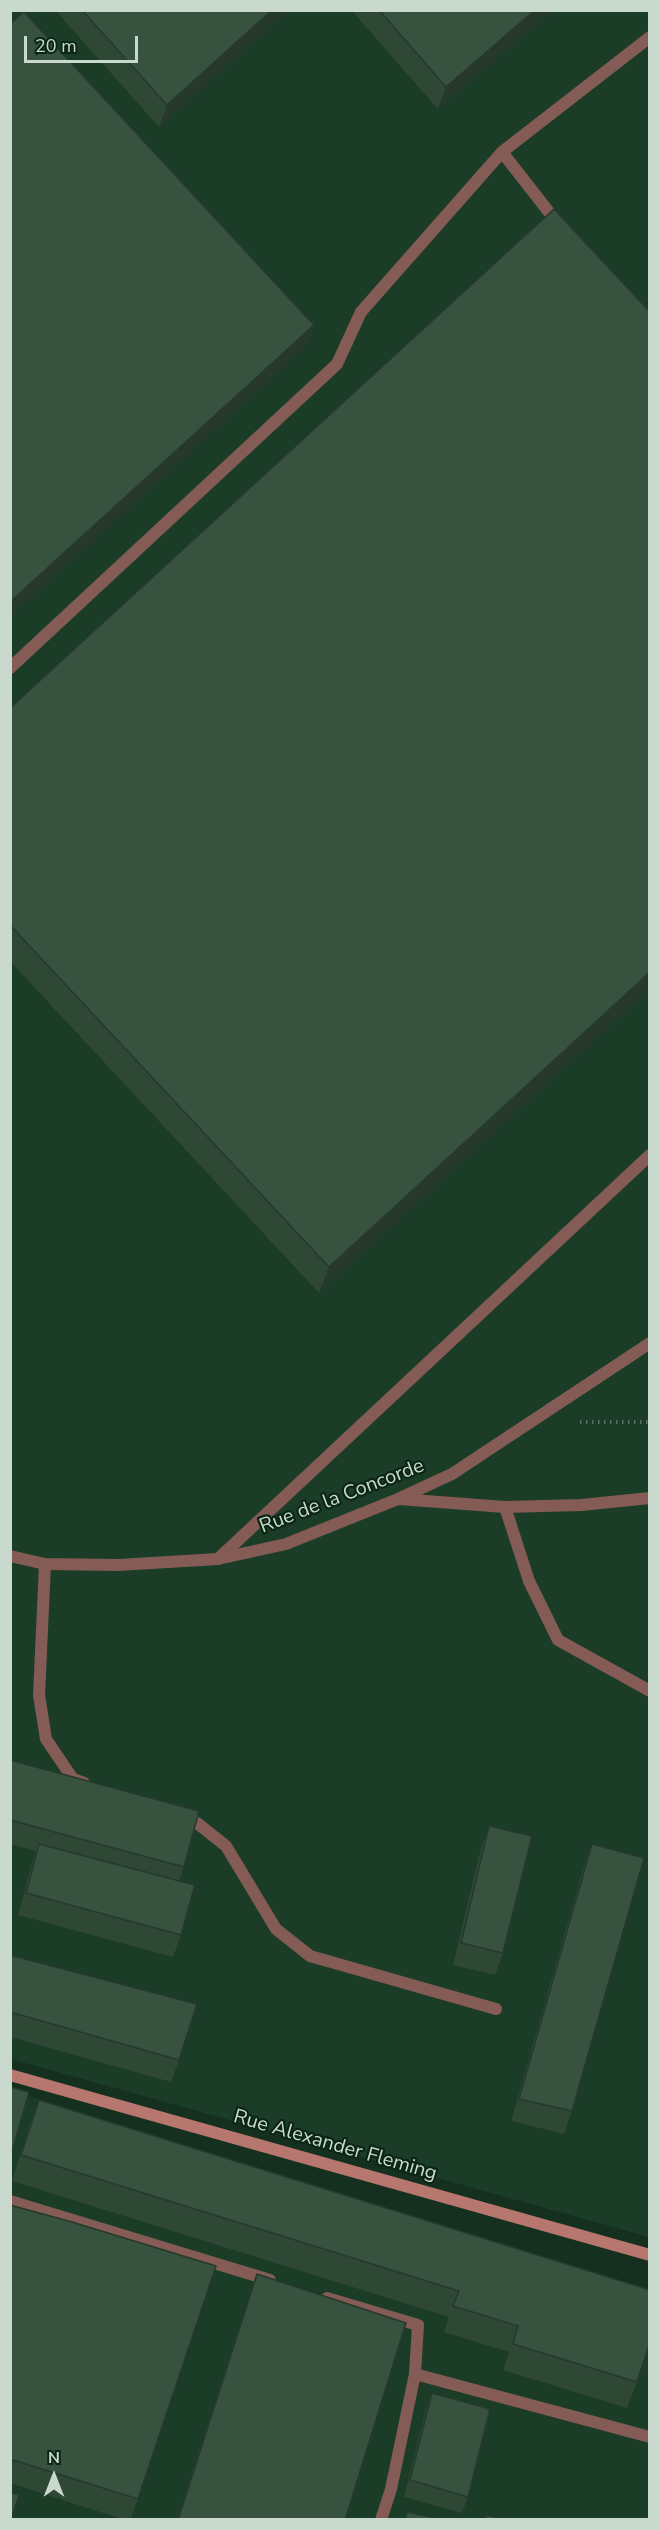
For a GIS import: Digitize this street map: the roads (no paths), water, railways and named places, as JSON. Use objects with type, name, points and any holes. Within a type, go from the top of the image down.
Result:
[{"type":"street","points":[[10,668],[337,364],[361,312],[502,152],[650,37]]},
{"type":"street","points":[[502,152],[568,237]]},
{"type":"street","points":[[218,1559],[650,1155]]},
{"type":"street","name":"Rue de la Concorde","points":[[10,1556],[45,1564],[118,1565],[218,1559],[286,1544],[398,1499],[452,1474],[650,1343]]},
{"type":"street","points":[[398,1499],[505,1507],[581,1505],[650,1497]]},
{"type":"street","points":[[505,1507],[529,1581],[558,1640],[650,1691]]},
{"type":"street","points":[[45,1564],[39,1695],[46,1738],[73,1779],[95,1787]]},
{"type":"street","points":[[174,1815],[197,1822],[226,1846],[276,1929],[310,1956],[496,2009]]},
{"type":"street","name":"Rue Alexander Fleming","points":[[10,2074],[650,2255]]},
{"type":"street","points":[[10,2200],[282,2284]]},
{"type":"street","points":[[316,2294],[418,2325],[415,2374],[391,2489],[381,2520]]},
{"type":"street","points":[[415,2374],[650,2437]]}]
